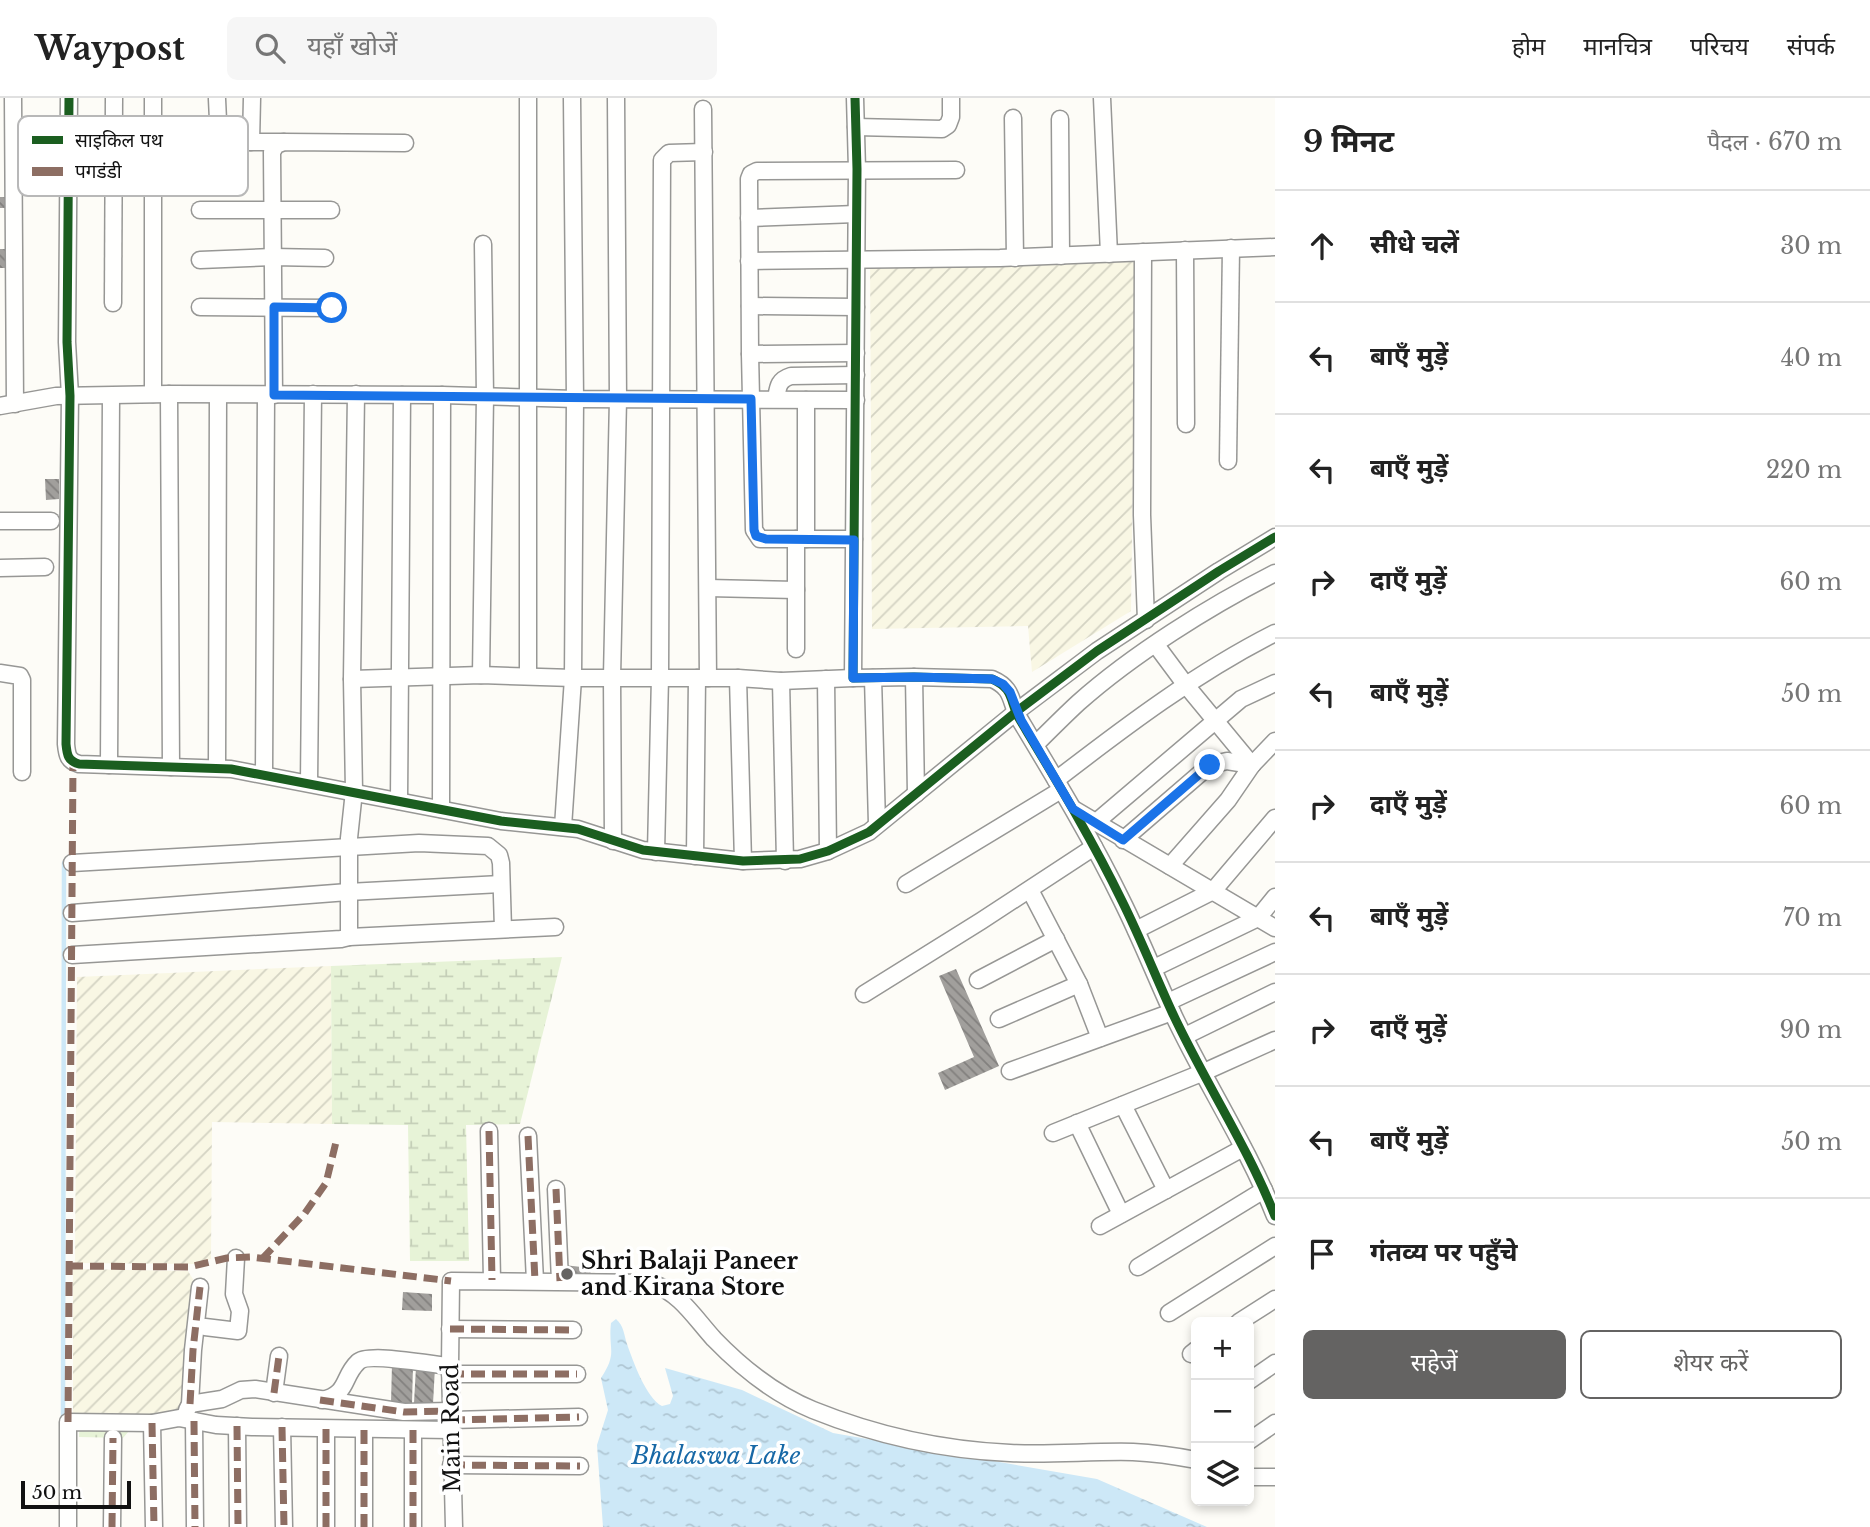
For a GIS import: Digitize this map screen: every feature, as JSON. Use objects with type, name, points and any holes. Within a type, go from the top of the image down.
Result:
[{"type":"street","points":[[13,98],[8,405],[64,396],[153,394],[442,394],[575,399],[856,400]]},
{"type":"street","points":[[69,98],[69,116]]},
{"type":"street","points":[[114,98],[114,116]]},
{"type":"street","points":[[153,98],[153,116]]},
{"type":"street","points":[[252,98],[251,142],[405,143]]},
{"type":"street","points":[[528,98],[528,676]]},
{"type":"street","points":[[564,827],[573,678],[575,399],[572,98]]},
{"type":"street","points":[[613,841],[612,677],[618,399],[616,98]]},
{"type":"street","points":[[853,678],[857,169],[855,98]]},
{"type":"street","points":[[856,127],[942,129],[948,125],[951,117],[951,98]]},
{"type":"street","points":[[1102,98],[1109,254]]},
{"type":"street","points":[[695,856],[708,588],[703,109]]},
{"type":"street","points":[[1013,118],[1015,258]]},
{"type":"street","points":[[1060,119],[1061,256]]},
{"type":"street","points":[[264,774],[270,395],[274,307],[272,152],[276,145],[284,142]]},
{"type":"street","points":[[656,852],[660,677],[662,160],[669,153],[704,152]]},
{"type":"street","points":[[854,540],[760,539],[754,530],[749,179],[751,174],[757,171],[956,170]]},
{"type":"street","points":[[68,196],[64,396],[66,744],[69,759],[73,762],[218,768],[264,774],[354,795],[510,822],[564,827],[656,852],[743,861],[785,861],[828,851],[869,832],[916,794],[1026,727],[1079,702],[1156,645],[1275,573]]},
{"type":"street","points":[[113,303],[114,196]]},
{"type":"street","points":[[153,196],[153,394]]},
{"type":"street","points":[[200,210],[331,210]]},
{"type":"street","points":[[749,218],[856,214]]},
{"type":"street","points":[[481,675],[485,396],[483,244]]},
{"type":"street","points":[[749,261],[1015,258],[1275,247]]},
{"type":"street","points":[[1228,461],[1231,248]]},
{"type":"street","points":[[1185,250],[1186,424]]},
{"type":"street","points":[[1143,252],[1142,515],[1146,620]]},
{"type":"street","points":[[200,260],[326,258]]},
{"type":"street","points":[[750,306],[856,307]]},
{"type":"street","points":[[200,307],[332,308]]},
{"type":"street","points":[[750,354],[856,353]]},
{"type":"street","points":[[776,400],[782,379],[791,376],[856,375]]},
{"type":"street","points":[[169,394],[171,766]]},
{"type":"street","points":[[309,783],[313,394]]},
{"type":"street","points":[[349,937],[349,848],[354,795],[352,679],[356,394]]},
{"type":"street","points":[[441,809],[442,394]]},
{"type":"street","points":[[399,801],[402,395]]},
{"type":"street","points":[[109,765],[111,396]]},
{"type":"street","points":[[218,396],[218,768]]},
{"type":"street","points":[[796,649],[796,590],[801,539],[806,400]]},
{"type":"street","points":[[0,521],[51,521]]},
{"type":"street","points":[[1026,727],[1097,651],[1219,570],[1275,537]]},
{"type":"street","points":[[0,568],[46,567]]},
{"type":"street","points":[[708,588],[796,590]]},
{"type":"street","points":[[906,884],[1058,785],[1144,712],[1185,684],[1275,633]]},
{"type":"street","points":[[1156,645],[1252,765]]},
{"type":"street","points":[[0,673],[16,674],[22,680],[22,772]]},
{"type":"street","points":[[352,679],[443,675],[738,678],[781,681],[914,677],[992,679],[1003,684],[1010,692],[1026,727],[1094,847],[1136,930],[1170,1007],[1274,1213]]},
{"type":"street","points":[[914,677],[916,794]]},
{"type":"street","points":[[738,678],[743,861]]},
{"type":"street","points":[[873,678],[877,824]]},
{"type":"street","points":[[826,679],[828,851]]},
{"type":"street","points":[[781,681],[785,861]]},
{"type":"street","points":[[1095,823],[1241,699],[1275,683]]},
{"type":"street","points":[[1170,866],[1221,809],[1252,765],[1275,741]]},
{"type":"street","points":[[1123,840],[1210,765],[1227,761],[1252,765]]},
{"type":"street","points":[[1073,809],[1275,928]]},
{"type":"street","points":[[1136,930],[1213,891],[1275,818]]},
{"type":"street","points":[[72,863],[437,843],[488,846],[499,855],[503,929]]},
{"type":"street","points":[[864,994],[1094,847]]},
{"type":"street","points":[[72,913],[348,892],[501,884]]},
{"type":"street","points":[[1030,890],[1079,984],[1100,1038]]},
{"type":"street","points":[[1154,968],[1258,918],[1275,897]]},
{"type":"street","points":[[72,955],[555,927]]},
{"type":"street","points":[[978,980],[1056,939]]},
{"type":"street","points":[[1010,1071],[1100,1038],[1170,1007],[1275,952]]},
{"type":"street","points":[[999,1020],[1079,984]]},
{"type":"street","points":[[1185,1036],[1275,992]]},
{"type":"street","points":[[1053,1133],[1204,1073],[1275,1040]]},
{"type":"street","points":[[1123,1105],[1166,1189]]},
{"type":"street","points":[[1077,1123],[1121,1214]]},
{"type":"street","points":[[489,1131],[492,1280],[652,1283],[669,1289],[746,1370],[778,1393],[813,1410],[871,1430],[972,1451],[1133,1452],[1191,1459]]},
{"type":"street","points":[[528,1136],[536,1281]]},
{"type":"street","points":[[1100,1226],[1243,1148]]},
{"type":"street","points":[[556,1189],[560,1281]]},
{"type":"street","points":[[1138,1267],[1264,1190]]},
{"type":"street","points":[[1169,1313],[1275,1246]]},
{"type":"street","points":[[205,1327],[237,1331],[240,1311],[234,1294],[236,1258]]},
{"type":"street","name":"Main Road","points":[[454,1527],[450,1420],[452,1281],[492,1280]]},
{"type":"street","points":[[195,1527],[187,1419],[184,1417],[190,1404],[200,1287]]},
{"type":"street","points":[[1247,1317],[1275,1299]]},
{"type":"street","points":[[450,1329],[573,1331]]},
{"type":"street","points":[[275,1393],[279,1356]]},
{"type":"street","points":[[320,1400],[340,1392],[362,1359],[375,1358],[450,1370],[577,1374]]},
{"type":"street","points":[[1250,1380],[1275,1363]]},
{"type":"street","points":[[190,1404],[222,1399],[246,1389],[450,1420],[579,1417]]},
{"type":"street","points":[[68,1527],[68,1422],[152,1423],[187,1419],[236,1426],[413,1430],[450,1420]]},
{"type":"street","points":[[152,1423],[154,1527]]},
{"type":"street","points":[[1254,1438],[1275,1423]]},
{"type":"street","points":[[236,1426],[238,1527]]},
{"type":"street","points":[[282,1427],[284,1527]]},
{"type":"street","points":[[326,1429],[326,1527]]},
{"type":"street","points":[[364,1430],[365,1527]]},
{"type":"street","points":[[413,1430],[413,1527]]},
{"type":"street","points":[[112,1527],[113,1438]]},
{"type":"street","points":[[451,1465],[580,1466]]},
{"type":"street","points":[[1254,1477],[1275,1477]]},
{"type":"shaded area","points":[[1136,253],[1131,611],[1032,672],[1028,626],[872,629],[870,256]]},
{"type":"shaded area","points":[[331,966],[332,1124],[212,1122],[211,1259],[194,1264],[75,1263],[77,977]]},
{"type":"shaded area","points":[[73,1269],[188,1271],[197,1286],[183,1415],[73,1416]]},
{"type":"green space","points":[[562,957],[520,1124],[466,1125],[469,1261],[410,1261],[408,1125],[332,1124],[331,966]]},
{"type":"green space","points":[[142,1416],[123,1438],[79,1437],[80,1417]]},
{"type":"water","name":"Bhalaswa Lake","points":[[616,1319],[645,1387],[662,1406],[670,1404],[673,1396],[665,1368],[742,1390],[833,1433],[1097,1479],[1207,1527],[603,1527],[597,1445],[608,1410],[601,1378],[611,1357],[611,1323]]},
{"type":"building","points":[[0,197],[7,197],[7,208],[0,208]]},
{"type":"building","points":[[0,249],[6,249],[6,268],[0,268]]},
{"type":"building","points":[[45,479],[59,479],[59,499],[46,500]]},
{"type":"building","points":[[956,969],[999,1066],[945,1090],[938,1073],[974,1057],[939,976]]},
{"type":"building","points":[[564,1265],[590,1268],[591,1277],[564,1276]]},
{"type":"building","points":[[403,1292],[432,1294],[432,1311],[402,1310]]},
{"type":"building","points":[[392,1364],[413,1365],[412,1404],[391,1403]]},
{"type":"building","points":[[416,1367],[435,1367],[433,1404],[414,1403]]},
{"type":"waterway","points":[[63,1422],[64,863]]},
{"type":"marked path","points":[[68,1422],[73,762]]},
{"type":"marked path","points":[[489,1131],[492,1280]]},
{"type":"marked path","points":[[528,1136],[535,1281]]},
{"type":"marked path","points":[[262,1259],[305,1213],[326,1183],[336,1142]]},
{"type":"marked path","points":[[556,1189],[560,1281]]},
{"type":"marked path","points":[[69,1266],[189,1267],[227,1258],[251,1257],[451,1281]]},
{"type":"marked path","points":[[190,1404],[200,1287]]},
{"type":"marked path","points":[[450,1329],[573,1330]]},
{"type":"marked path","points":[[274,1393],[279,1356]]},
{"type":"marked path","points":[[450,1374],[577,1374]]},
{"type":"marked path","points":[[320,1400],[404,1412],[450,1411]]},
{"type":"marked path","points":[[451,1420],[579,1417]]},
{"type":"marked path","points":[[194,1421],[195,1527]]},
{"type":"marked path","points":[[152,1423],[154,1527]]},
{"type":"marked path","points":[[237,1426],[238,1527]]},
{"type":"marked path","points":[[282,1427],[284,1527]]},
{"type":"marked path","points":[[326,1429],[326,1527]]},
{"type":"marked path","points":[[364,1430],[364,1527]]},
{"type":"marked path","points":[[413,1430],[413,1527]]},
{"type":"marked path","points":[[112,1527],[113,1438]]},
{"type":"marked path","points":[[451,1465],[580,1466]]},
{"type":"cycle path","points":[[69,98],[69,116]]},
{"type":"cycle path","points":[[855,98],[857,169],[853,678],[992,679],[1005,687],[1020,720],[1110,878],[1184,1038],[1252,1164],[1275,1216]]},
{"type":"cycle path","points":[[68,196],[67,342],[70,396],[66,744],[69,757],[75,763],[231,769],[501,821],[578,829],[643,850],[743,861],[800,859],[828,851],[869,832],[1016,712],[1097,651],[1275,537]]},
{"type":"place","name":"Shri Balaji Paneer and Kirana Store","points":[[567,1274]]},
{"type":"route","points":[[332,308],[274,307],[274,395],[442,394],[575,399],[751,399],[756,536],[760,539],[854,540],[853,678],[992,679],[1003,684],[1010,692],[1016,712],[1073,809],[1123,840],[1210,765]]}]
